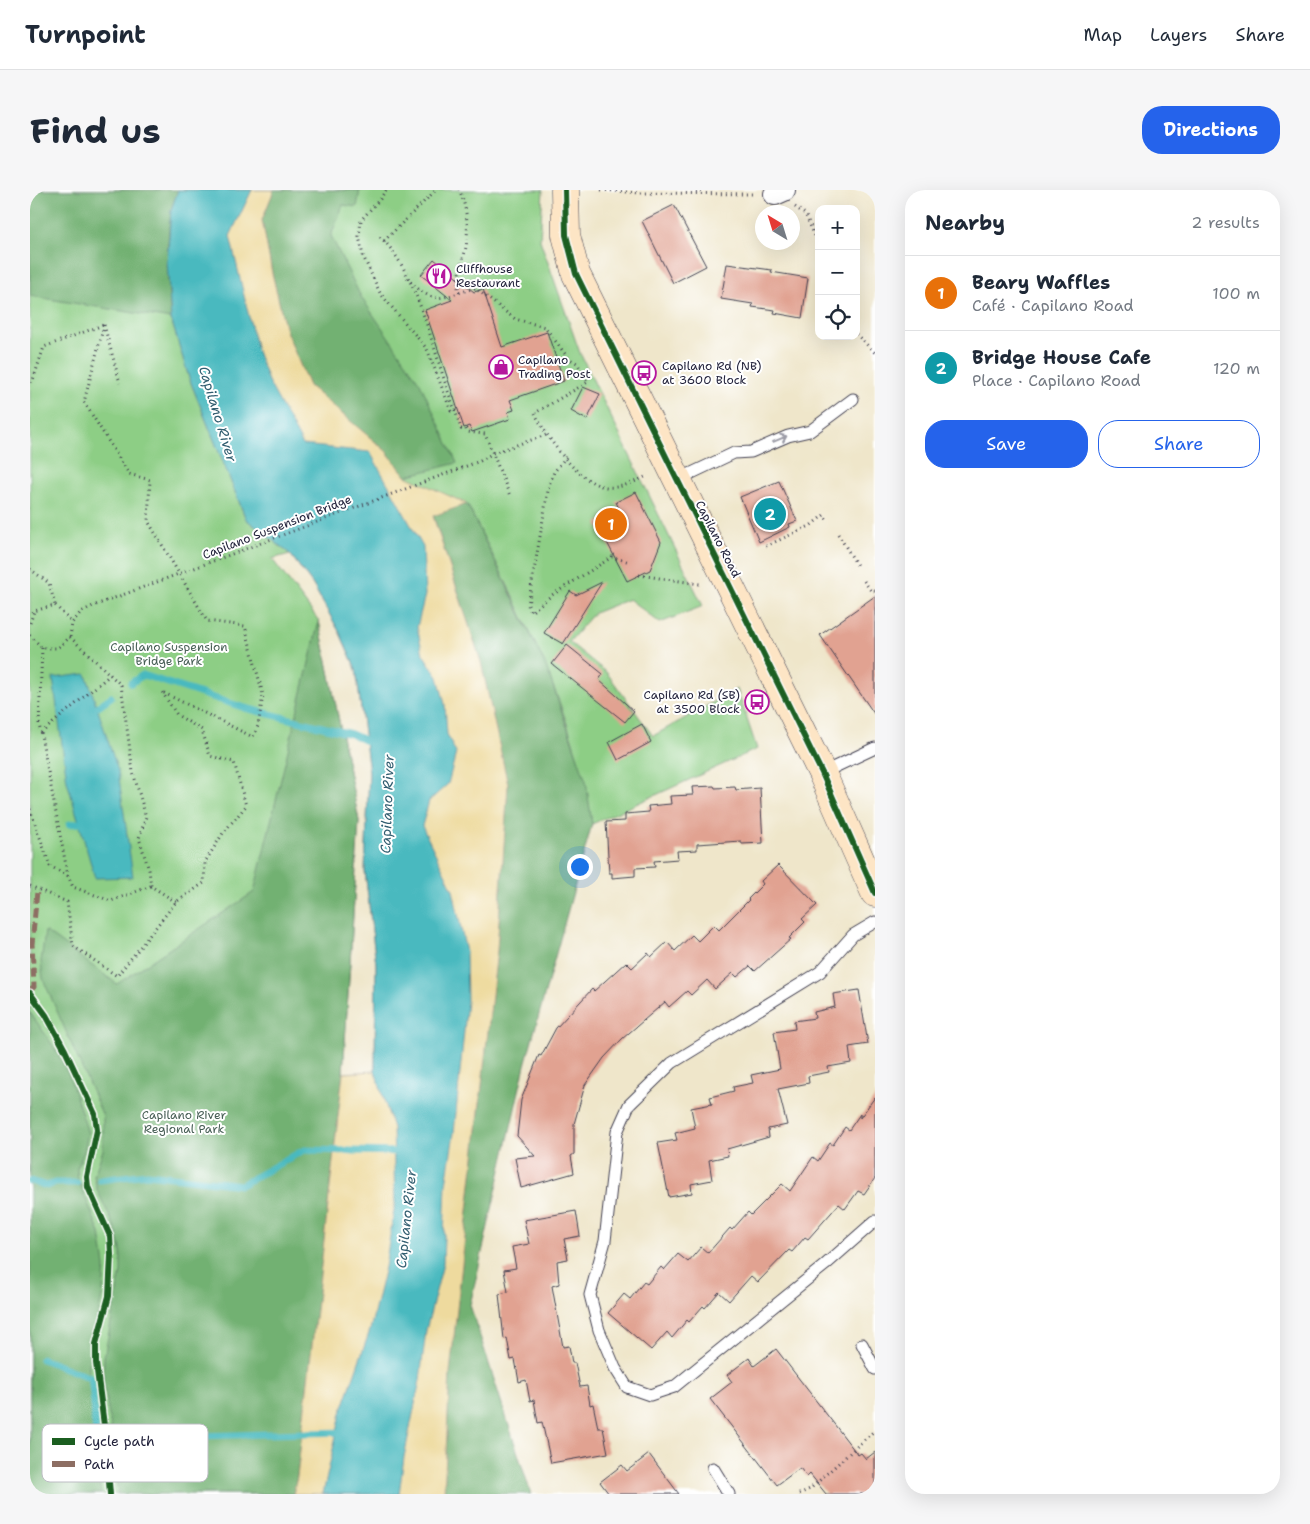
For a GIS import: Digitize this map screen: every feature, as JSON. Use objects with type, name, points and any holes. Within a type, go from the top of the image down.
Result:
[{"type":"main road","name":"Capilano Road","points":[[565,190],[566,234],[576,274],[822,773],[875,892]]},
{"type":"lane","points":[[676,480],[734,453],[751,452],[788,436],[810,432],[853,399]]},
{"type":"lane","points":[[822,773],[875,748]]},
{"type":"lane","points":[[875,922],[853,935],[820,972],[672,1064],[629,1105],[617,1132],[605,1241],[590,1295],[599,1330],[615,1368],[628,1387],[650,1395],[674,1387],[818,1271],[875,1221]]},
{"type":"lane","points":[[862,1344],[875,1369]]},
{"type":"lane","points":[[713,1468],[729,1494]]},
{"type":"path","points":[[386,190],[362,218],[359,236],[363,256],[380,293],[392,310],[427,349],[451,412],[455,410]]},
{"type":"path","points":[[384,241],[436,190]]},
{"type":"path","points":[[459,190],[467,233],[466,247],[459,266],[459,293]]},
{"type":"path","points":[[601,190],[640,194],[779,192],[805,214],[815,235]]},
{"type":"path","points":[[380,237],[394,251],[407,278],[432,341],[440,371],[461,429],[466,428],[467,432],[485,434],[510,496]]},
{"type":"path","points":[[407,278],[421,292],[435,298],[445,299],[475,288],[515,319],[545,327],[568,358],[577,363],[588,382],[535,413],[546,436],[582,475],[604,487],[621,487],[647,476]]},
{"type":"path","points":[[30,382],[33,380],[44,347],[104,325]]},
{"type":"path","points":[[104,325],[120,383]]},
{"type":"path","points":[[30,886],[67,902],[73,946],[117,976],[176,902],[204,883],[205,862],[223,833],[246,806],[234,762],[210,756],[202,730],[177,715],[162,692],[253,737],[258,726],[263,695],[245,626],[207,621],[148,521],[150,480],[129,474],[84,402],[104,325]]},
{"type":"path","points":[[860,338],[875,353]]},
{"type":"path","points":[[566,457],[554,472],[549,485],[528,604],[531,612],[552,595],[612,557],[630,562]]},
{"type":"path","points":[[766,546],[810,526],[824,515],[828,520]]},
{"type":"path","points":[[838,534],[858,566]]},
{"type":"path","points":[[30,569],[49,583],[55,605],[72,623],[70,637],[58,648],[42,648]]},
{"type":"path","points":[[639,575],[701,584]]},
{"type":"path","points":[[864,581],[871,591],[875,591]]},
{"type":"path","points":[[30,623],[34,611],[55,605]]},
{"type":"path","points":[[30,635],[42,648],[39,724],[68,876],[73,887],[111,901],[150,886]]},
{"type":"path","points":[[70,637],[121,685],[133,772],[146,817],[139,838],[149,870],[150,886]]},
{"type":"path","points":[[41,734],[110,675]]},
{"type":"path","points":[[30,810],[50,866],[68,876]]},
{"type":"path","points":[[150,886],[176,902]]},
{"type":"path","points":[[799,1494],[810,1489],[875,1430]]},
{"type":"green space","name":"Capilano Suspension Bridge Park","points":[[30,190],[543,190],[540,240],[580,353],[703,606],[660,623],[629,599],[594,613],[569,642],[607,673],[653,736],[737,689],[757,749],[592,824],[584,782],[558,700],[506,581],[467,504],[272,559],[319,621],[359,821],[343,1073],[293,1494],[30,1494]]},
{"type":"green space","points":[[30,190],[178,190],[173,206],[168,238],[171,319],[30,296]]},
{"type":"green space","points":[[274,190],[360,190],[357,207],[343,205],[331,236],[361,297],[420,383],[457,463],[406,476],[386,451],[309,386],[286,331],[262,220]]},
{"type":"green space","points":[[467,504],[546,666],[586,781],[592,824],[525,1065],[470,1305],[531,1494],[444,1494],[450,1372],[497,950],[508,785],[481,662],[433,515]]},
{"type":"green space","name":"Capilano River Regional Park","points":[[319,621],[359,821],[343,1073],[297,1477],[293,1494],[118,1494],[117,1482],[208,1482],[208,1424],[110,1424],[103,1379],[104,1357],[121,1272],[121,1250],[116,1230],[97,1190],[94,1176],[103,1150],[103,1116],[43,979],[41,962],[45,931],[117,984],[254,892]]},
{"type":"green space","points":[[30,1012],[56,1050],[69,1075],[88,1133],[84,1152],[77,1168],[78,1179],[100,1233],[105,1266],[103,1292],[89,1357],[89,1383],[93,1401],[93,1424],[42,1424],[42,1482],[100,1482],[101,1494],[30,1494]]},
{"type":"sand","points":[[178,190],[274,190],[262,220],[286,331],[309,386],[386,451],[406,476],[467,504],[433,516],[481,662],[508,785],[497,950],[450,1372],[444,1494],[293,1494],[297,1477],[343,1073],[375,1071],[376,964],[365,871],[369,772],[356,669],[340,633],[313,585],[290,554],[246,519],[189,378],[171,319],[167,262],[171,210]]},
{"type":"water","name":"Capilano River","points":[[178,190],[252,190],[230,236],[257,351],[268,381],[303,445],[370,452],[423,547],[425,595],[417,627],[423,654],[438,677],[445,704],[447,734],[456,753],[448,784],[429,801],[422,826],[453,890],[466,952],[467,1001],[454,1133],[446,1184],[443,1264],[426,1330],[420,1380],[404,1457],[399,1494],[323,1494],[341,1413],[370,1330],[385,1267],[395,1204],[393,1128],[375,1071],[376,964],[365,871],[369,772],[356,669],[340,633],[313,585],[290,554],[246,519],[189,378],[171,319],[167,262],[171,210]]},
{"type":"water","points":[[86,674],[118,771],[133,877],[95,878],[67,781],[53,678]]},
{"type":"building","points":[[674,205],[706,266],[673,283],[642,221]]},
{"type":"building","name":"Capilano Trading Post","points":[[434,259],[474,292],[483,289],[502,347],[547,332],[564,381],[510,400],[514,410],[508,412],[510,419],[472,432],[469,426],[464,428],[425,310],[452,300],[421,275]]},
{"type":"building","points":[[727,264],[772,270],[771,272],[808,278],[802,318],[774,313],[775,310],[752,307],[753,304],[721,299]]},
{"type":"building","points":[[583,387],[600,394],[587,420],[571,411]]},
{"type":"building","points":[[779,481],[797,521],[789,524],[790,527],[759,542],[740,497]]},
{"type":"building","points":[[636,492],[661,542],[650,570],[627,581],[597,523],[620,511],[616,502]]},
{"type":"building","points":[[602,582],[563,644],[544,633],[570,591],[576,595]]},
{"type":"building","points":[[875,596],[875,715],[820,635]]},
{"type":"building","points":[[567,645],[603,674],[599,680],[634,711],[625,722],[552,664]]},
{"type":"building","points":[[642,724],[651,742],[618,760],[609,742]]},
{"type":"building","points":[[714,786],[715,788],[735,787],[736,790],[760,788],[763,843],[742,844],[741,841],[697,844],[697,850],[677,851],[678,859],[654,861],[655,867],[635,868],[635,876],[612,878],[612,873],[609,873],[606,822],[625,821],[625,814],[649,812],[648,806],[671,804],[670,796],[693,795],[692,787]]},
{"type":"building","points":[[778,865],[817,905],[802,919],[805,922],[789,938],[791,939],[755,971],[750,966],[737,977],[733,973],[715,989],[707,980],[691,995],[687,991],[669,1007],[665,1002],[622,1039],[604,1058],[585,1085],[574,1124],[574,1154],[571,1156],[574,1173],[521,1188],[515,1158],[535,1156],[517,1136],[521,1100],[539,1055],[541,1056],[556,1028],[592,989],[594,991],[626,962],[632,968],[648,953],[651,957],[667,942],[675,951],[692,935],[698,941],[714,925],[719,930],[749,900],[763,884],[761,881]]},
{"type":"building","points":[[859,990],[868,1044],[849,1047],[851,1063],[828,1067],[829,1072],[808,1076],[809,1083],[778,1089],[787,1125],[768,1129],[769,1137],[727,1149],[728,1156],[709,1160],[712,1180],[691,1184],[692,1193],[669,1197],[658,1143],[677,1140],[675,1133],[695,1128],[691,1108],[712,1104],[710,1097],[734,1091],[733,1087],[753,1083],[751,1075],[780,1069],[774,1032],[795,1029],[794,1021],[815,1018],[814,1012],[835,1007],[833,994]]},
{"type":"building","points":[[875,1097],[875,1178],[864,1194],[858,1191],[845,1209],[839,1204],[808,1239],[805,1237],[792,1252],[789,1250],[758,1282],[751,1276],[729,1301],[719,1292],[689,1322],[687,1320],[672,1338],[667,1332],[651,1350],[608,1313],[624,1294],[630,1299],[644,1282],[647,1284],[661,1267],[664,1270],[678,1254],[688,1262],[701,1247],[708,1253],[730,1228],[732,1230],[748,1212],[751,1215],[782,1184],[790,1191],[813,1157],[818,1161],[830,1143],[833,1145],[845,1127],[849,1130]]},
{"type":"building","points":[[576,1211],[580,1236],[564,1239],[568,1259],[557,1261],[559,1284],[552,1286],[563,1347],[569,1346],[572,1363],[575,1363],[580,1387],[587,1386],[590,1405],[593,1404],[598,1428],[603,1428],[608,1453],[551,1463],[542,1422],[538,1423],[534,1400],[530,1401],[526,1380],[519,1382],[515,1359],[511,1360],[507,1338],[504,1339],[499,1294],[508,1292],[504,1270],[516,1268],[512,1247],[529,1244],[524,1220]]},
{"type":"building","points":[[776,1349],[858,1455],[861,1453],[866,1459],[875,1452],[875,1494],[826,1494],[810,1474],[807,1477],[800,1468],[777,1485],[710,1399],[732,1382],[727,1375],[749,1358],[754,1366]]},
{"type":"building","points":[[649,1454],[679,1494],[609,1494],[600,1482],[622,1465],[627,1471]]},
{"type":"waterway","points":[[131,683],[143,675],[245,708],[351,734],[373,744]]},
{"type":"waterway","points":[[97,707],[111,697]]},
{"type":"waterway","points":[[70,824],[79,823]]},
{"type":"waterway","points":[[100,1180],[147,1174],[241,1185],[304,1150],[402,1152]]},
{"type":"waterway","points":[[30,1181],[47,1186],[55,1183],[77,1183]]},
{"type":"waterway","points":[[42,1359],[91,1378],[95,1424]]},
{"type":"waterway","points":[[208,1436],[345,1432]]},
{"type":"marked path","points":[[30,991],[34,987],[32,944],[37,891]]},
{"type":"cycle path","points":[[565,190],[566,235],[576,274],[822,773],[875,893]]},
{"type":"cycle path","points":[[30,993],[46,1015],[65,1050],[95,1114],[97,1130],[87,1177],[88,1187],[110,1236],[111,1255],[109,1296],[96,1344],[96,1363],[104,1424]]},
{"type":"cycle path","points":[[109,1482],[110,1494]]},
{"type":"place","name":"Cliffhouse Restaurant","points":[[439,276]]},
{"type":"place","name":"Capilano Trading Post","points":[[501,367]]},
{"type":"place","name":"Capilano Rd (NB) at 3600 Block","points":[[644,373]]},
{"type":"place","name":"Bridge House Cafe","points":[[770,514]]},
{"type":"place","name":"Beary Waffles","points":[[611,524]]},
{"type":"place","name":"Capilano Rd (SB) at 3500 Block","points":[[757,702]]}]
